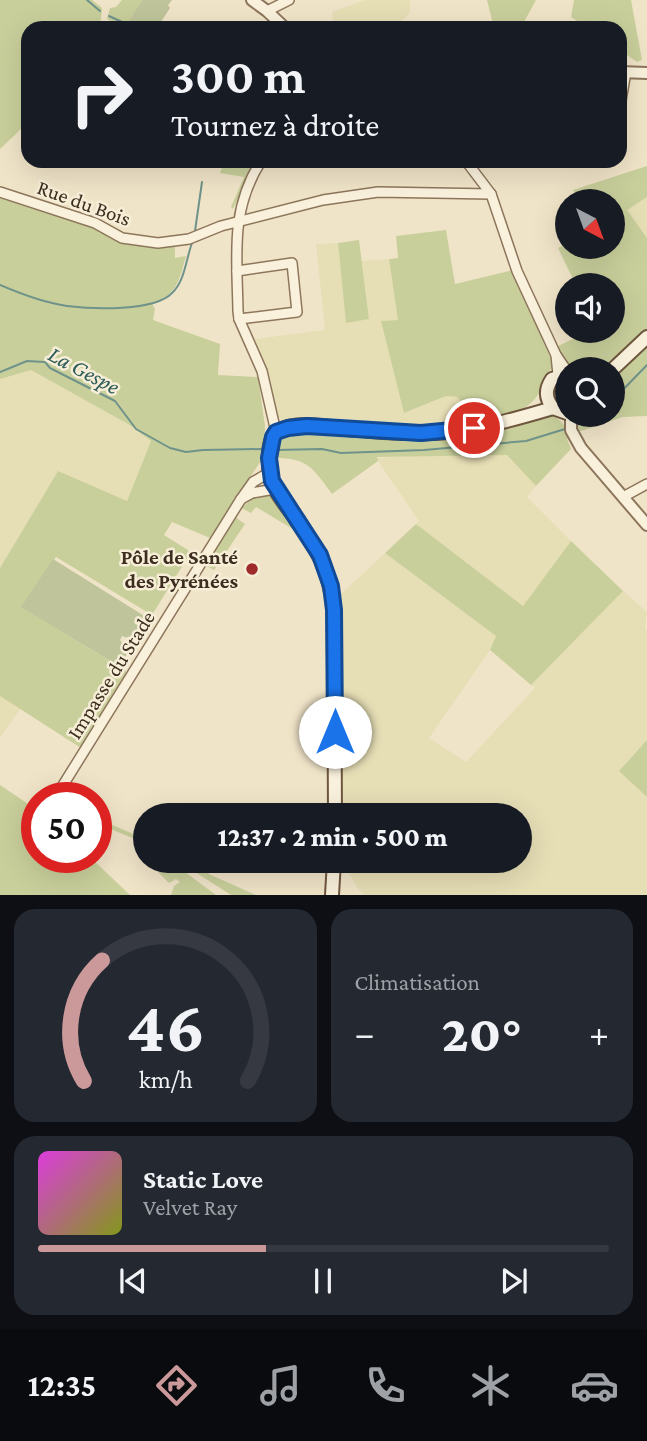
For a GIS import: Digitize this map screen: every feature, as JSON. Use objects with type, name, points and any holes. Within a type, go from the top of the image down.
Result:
[{"type":"main road","points":[[621,357],[643,341]]},
{"type":"main road","points":[[625,358],[643,341]]},
{"type":"main road","points":[[503,422],[535,406],[546,396],[548,384],[555,379]]},
{"type":"main road","points":[[335,803],[334,610],[331,586],[320,555],[275,489],[269,458],[274,437],[307,426],[421,433],[449,432],[503,422],[553,408],[546,396]]},
{"type":"main road","points":[[332,895],[333,873]]},
{"type":"street","points":[[252,0],[278,21]]},
{"type":"street","points":[[267,10],[289,0]]},
{"type":"street","points":[[627,72],[647,73]]},
{"type":"street","points":[[257,168],[239,209],[237,222],[239,319],[262,371],[274,437]]},
{"type":"street","points":[[471,168],[491,194],[522,283],[557,357]]},
{"type":"street","name":"Rue du Bois","points":[[0,192],[95,223],[122,238],[158,243],[188,239],[237,222],[323,200],[378,192],[491,194]]},
{"type":"street","points":[[237,271],[292,263],[297,312],[239,319]]},
{"type":"street","points":[[572,427],[581,448],[647,525]]},
{"type":"street","name":"Impasse du Stade","points":[[65,782],[241,499],[253,482],[270,472]]},
{"type":"street","points":[[623,497],[647,484]]},
{"type":"street","points":[[241,499],[252,493],[275,489]]},
{"type":"shaded area","points":[[365,0],[410,0],[410,13],[402,21],[333,21],[332,12]]},
{"type":"shaded area","points":[[647,197],[647,238],[626,210]]},
{"type":"shaded area","points":[[338,243],[346,322],[369,319],[362,261],[389,259],[398,320],[382,321],[405,413],[446,396],[457,397],[480,420],[405,430],[289,423],[275,413],[269,376],[255,339],[325,330],[316,244]]},
{"type":"shaded area","points":[[31,370],[128,424],[151,441],[127,501],[57,472],[0,568],[0,379]]},
{"type":"shaded area","points":[[507,455],[536,486],[527,497],[571,541],[523,606],[416,524],[419,521],[376,458]]},
{"type":"shaded area","points":[[385,553],[496,636],[490,650],[429,738],[466,762],[535,688],[531,685],[623,591],[647,612],[647,740],[619,771],[647,797],[647,895],[364,895],[349,873],[532,873],[532,803],[339,803],[342,625],[339,596]]},
{"type":"shaded area","points":[[0,696],[20,709],[0,738]]},
{"type":"green space","points":[[0,0],[92,0],[102,8],[101,21],[21,21],[21,129],[0,149]]},
{"type":"green space","points":[[122,0],[142,0],[130,21],[107,19],[110,8],[116,7]]},
{"type":"green space","points":[[142,0],[172,0],[162,21],[129,21]]},
{"type":"green space","points":[[487,0],[536,0],[525,21],[492,21]]},
{"type":"green space","points":[[574,0],[631,0],[642,60],[637,62],[627,55],[627,21],[577,21],[571,17]]},
{"type":"green space","points":[[647,166],[647,197],[627,210],[647,238],[647,330],[616,357],[563,357],[556,347],[564,343],[625,343],[625,273],[570,273],[563,259],[625,259],[625,189],[576,189]]},
{"type":"green space","points":[[222,168],[252,168],[233,209],[231,207],[244,177],[220,173]]},
{"type":"green space","points":[[0,195],[137,244],[159,247],[175,245],[175,258],[186,256],[172,291],[152,303],[155,309],[153,320],[220,344],[218,375],[258,377],[265,426],[264,456],[210,538],[172,522],[164,535],[191,552],[152,615],[56,557],[22,607],[129,673],[81,748],[0,696],[0,568],[58,471],[127,501],[151,441],[128,424],[31,370],[0,379]]},
{"type":"green space","points":[[446,230],[455,284],[513,270],[553,364],[533,401],[518,411],[480,420],[457,397],[446,396],[404,413],[381,321],[398,320],[389,259],[398,258],[396,236]]},
{"type":"green space","points":[[359,240],[369,319],[346,323],[338,243]]},
{"type":"green space","points":[[647,343],[647,416],[625,417],[625,364]]},
{"type":"green space","points":[[548,413],[555,417],[555,427],[565,427],[571,449],[536,486],[507,455],[377,457],[378,461],[332,494],[309,466],[295,460],[274,458],[281,436],[288,431],[378,437]]},
{"type":"green space","points":[[577,427],[593,427],[578,432]]},
{"type":"green space","points":[[254,497],[274,497],[298,528],[296,531],[256,507],[251,513],[241,508]]},
{"type":"green space","points":[[235,517],[245,524],[214,570],[205,565]]},
{"type":"green space","points":[[416,524],[523,606],[571,541],[623,591],[531,685],[490,650],[496,636],[385,553]]},
{"type":"green space","points":[[53,559],[154,622],[142,637],[122,636],[120,640],[128,652],[120,667],[21,607]]},
{"type":"green space","points":[[647,740],[647,797],[619,771]]},
{"type":"green space","points":[[0,785],[21,799],[21,873],[107,873],[130,895],[0,895]]},
{"type":"green space","points":[[112,825],[133,834],[133,838],[112,830]]},
{"type":"green space","points":[[159,873],[186,873],[216,895],[171,895],[174,886],[180,882],[176,879],[169,883]]},
{"type":"green space","points":[[197,873],[208,873],[256,895],[231,895]]},
{"type":"waterway","points":[[87,0],[100,11]]},
{"type":"waterway","points":[[109,16],[120,21]]},
{"type":"waterway","points":[[195,231],[202,182]]},
{"type":"waterway","points":[[0,285],[24,295],[67,306],[122,308],[152,303],[163,299],[176,288],[192,243]]},
{"type":"waterway","name":"La Gespe","points":[[0,372],[27,361],[45,362],[50,368],[115,401],[136,429],[170,448],[186,452],[263,449]]},
{"type":"waterway","name":"La Gespe","points":[[625,388],[647,365]]},
{"type":"waterway","name":"La Gespe","points":[[276,450],[322,449],[341,453],[424,450],[526,441],[565,429]]},
{"type":"place","name":"Pôle de Santé des Pyrénées","points":[[252,569]]},
{"type":"route","points":[[335,732],[334,610],[331,586],[320,555],[275,489],[269,458],[273,437],[276,432],[288,428],[307,426],[421,433],[474,428]]}]
